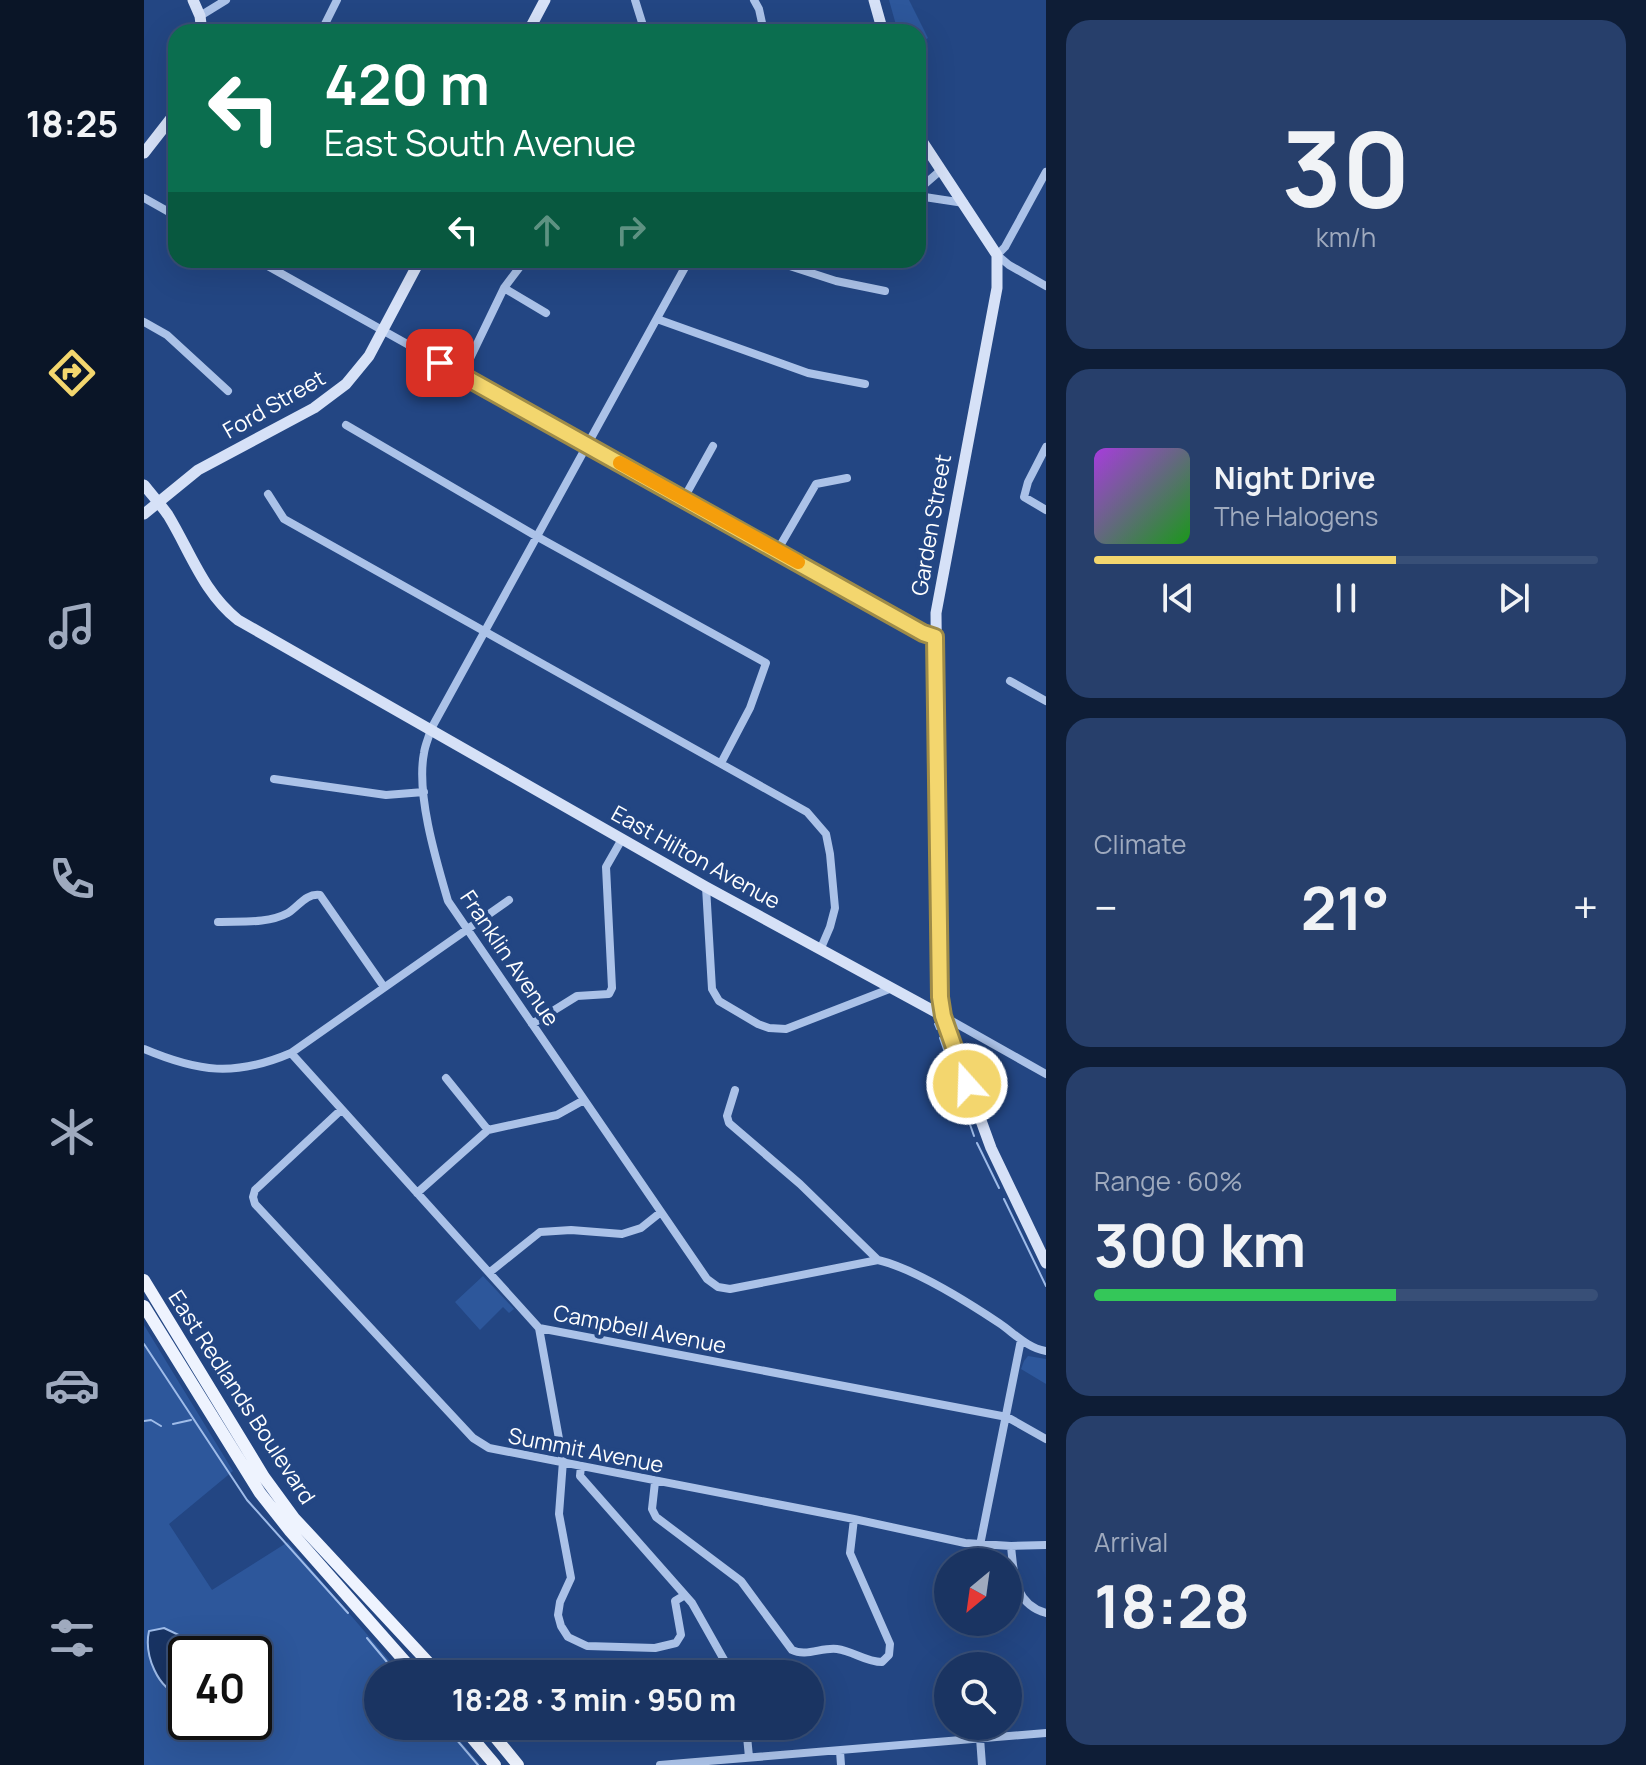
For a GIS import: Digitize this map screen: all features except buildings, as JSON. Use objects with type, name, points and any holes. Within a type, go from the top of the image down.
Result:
[{"type":"main road","name":"East Redlands Boulevard","points":[[144,1280],[264,1477],[294,1518],[426,1660]]},
{"type":"main road","name":"East Redlands Boulevard","points":[[144,1306],[260,1493],[404,1660]]},
{"type":"main road","points":[[474,1740],[495,1765]]},
{"type":"main road","points":[[497,1740],[518,1765]]},
{"type":"street","points":[[193,0],[201,24]]},
{"type":"street","points":[[200,16],[226,0]]},
{"type":"street","points":[[325,24],[337,0]]},
{"type":"street","points":[[532,24],[545,0]]},
{"type":"street","points":[[635,0],[642,24]]},
{"type":"street","points":[[754,0],[762,24]]},
{"type":"street","points":[[874,0],[881,24]]},
{"type":"street","points":[[144,153],[168,122]]},
{"type":"street","points":[[926,147],[997,255],[1046,286]]},
{"type":"street","points":[[926,183],[941,170]]},
{"type":"street","points":[[997,255],[1005,247],[1046,172]]},
{"type":"street","points":[[926,197],[964,203]]},
{"type":"street","points":[[144,198],[168,212]]},
{"type":"street","name":"Garden Street","points":[[997,255],[997,288],[937,600],[940,997],[943,1016],[991,1148],[1046,1263]]},
{"type":"street","points":[[271,268],[935,637]]},
{"type":"street","name":"Ford Street","points":[[144,514],[198,470],[329,398],[361,368],[416,268]]},
{"type":"street","points":[[462,375],[504,288],[519,268]]},
{"type":"street","name":"Franklin Avenue","points":[[685,268],[431,729],[423,754],[424,792],[434,853],[448,901],[465,929],[707,1279],[718,1287],[730,1289],[878,1260]]},
{"type":"street","points":[[796,268],[836,281],[885,291]]},
{"type":"street","points":[[504,288],[546,313]]},
{"type":"street","points":[[657,319],[808,373],[865,384]]},
{"type":"street","points":[[144,322],[167,335],[228,391]]},
{"type":"street","points":[[346,425],[536,536],[766,663],[750,708],[721,763]]},
{"type":"street","points":[[684,498],[713,446]]},
{"type":"street","points":[[1046,447],[1024,497],[1046,510]]},
{"type":"street","points":[[777,551],[816,484],[847,478]]},
{"type":"street","name":"East Hilton Avenue","points":[[144,485],[158,502],[206,587],[238,620],[706,887],[943,1016]]},
{"type":"street","points":[[268,494],[284,519],[807,812],[829,842],[835,908],[821,948]]},
{"type":"street","points":[[1010,681],[1046,701]]},
{"type":"street","points":[[274,779],[386,795],[424,792]]},
{"type":"street","points":[[532,1024],[577,996],[604,996],[612,988],[606,867],[622,839]]},
{"type":"street","points":[[706,887],[712,989],[725,1006],[758,1024],[786,1029],[893,988]]},
{"type":"street","points":[[218,922],[267,921],[288,913],[308,896],[320,895],[384,987]]},
{"type":"street","points":[[144,1049],[175,1062],[221,1070],[259,1066],[291,1053],[509,900]]},
{"type":"street","points":[[943,1016],[1046,1074]]},
{"type":"street","name":"Campbell Avenue","points":[[291,1053],[539,1328],[1007,1417],[1046,1439]]},
{"type":"street","points":[[446,1078],[488,1130]]},
{"type":"street","points":[[735,1090],[727,1116],[729,1123],[800,1184],[878,1260],[916,1274],[999,1323],[1021,1340],[1046,1351]]},
{"type":"street","points":[[417,1193],[488,1130],[557,1115],[584,1100]]},
{"type":"street","name":"Summit Avenue","points":[[341,1110],[255,1190],[255,1204],[473,1438],[489,1448],[980,1545],[1046,1545]]},
{"type":"street","points":[[490,1272],[540,1232],[571,1230],[622,1234],[641,1228],[661,1212]]},
{"type":"street","points":[[539,1328],[563,1461],[559,1514],[571,1578],[560,1602],[558,1615],[568,1637],[587,1646],[655,1648],[676,1643],[681,1635],[675,1601],[685,1595]]},
{"type":"street","points":[[980,1545],[1021,1340]]},
{"type":"street","points":[[581,1466],[580,1476],[685,1595],[726,1660]]},
{"type":"street","points":[[655,1482],[652,1509],[656,1517],[741,1581],[792,1650],[800,1653],[839,1649],[878,1663],[885,1660],[891,1648],[850,1553],[854,1519]]},
{"type":"street","points":[[1011,1546],[1015,1577],[1022,1597],[1030,1607],[1046,1613]]},
{"type":"street","points":[[1022,1735],[1046,1733]]},
{"type":"street","points":[[747,1740],[749,1757]]},
{"type":"street","points":[[660,1765],[958,1740]]},
{"type":"street","points":[[980,1740],[982,1765]]},
{"type":"street","points":[[840,1751],[841,1765]]},
{"type":"shaded area","points":[[889,0],[909,0],[921,24],[896,24]]},
{"type":"shaded area","points":[[483,1276],[514,1309],[509,1313],[503,1307],[480,1330],[455,1302]]},
{"type":"shaded area","points":[[144,1325],[233,1471],[169,1524],[212,1590],[288,1542],[389,1660],[364,1660],[364,1740],[459,1740],[481,1765],[144,1765]]},
{"type":"shaded area","points":[[1028,1356],[1046,1359],[1046,1384],[1021,1369]]},
{"type":"shaded area","points":[[164,1628],[181,1636],[168,1636],[168,1688],[154,1670],[149,1650],[149,1631]]},
{"type":"waterway","points":[[935,1024],[937,1029]]},
{"type":"waterway","points":[[940,1038],[974,1136]]},
{"type":"waterway","points":[[977,1143],[999,1188]]},
{"type":"waterway","points":[[1004,1199],[1046,1286]]},
{"type":"waterway","points":[[144,1344],[247,1500],[348,1613]]},
{"type":"waterway","points":[[144,1421],[151,1420],[161,1426]]},
{"type":"waterway","points":[[173,1424],[191,1420]]},
{"type":"waterway","points":[[367,1638],[385,1660]]},
{"type":"waterway","points":[[457,1740],[478,1765]]},
{"type":"slow traffic","points":[[620,463],[798,562]]},
{"type":"route","points":[[440,363],[935,637],[940,997],[943,1016],[967,1084]]}]
